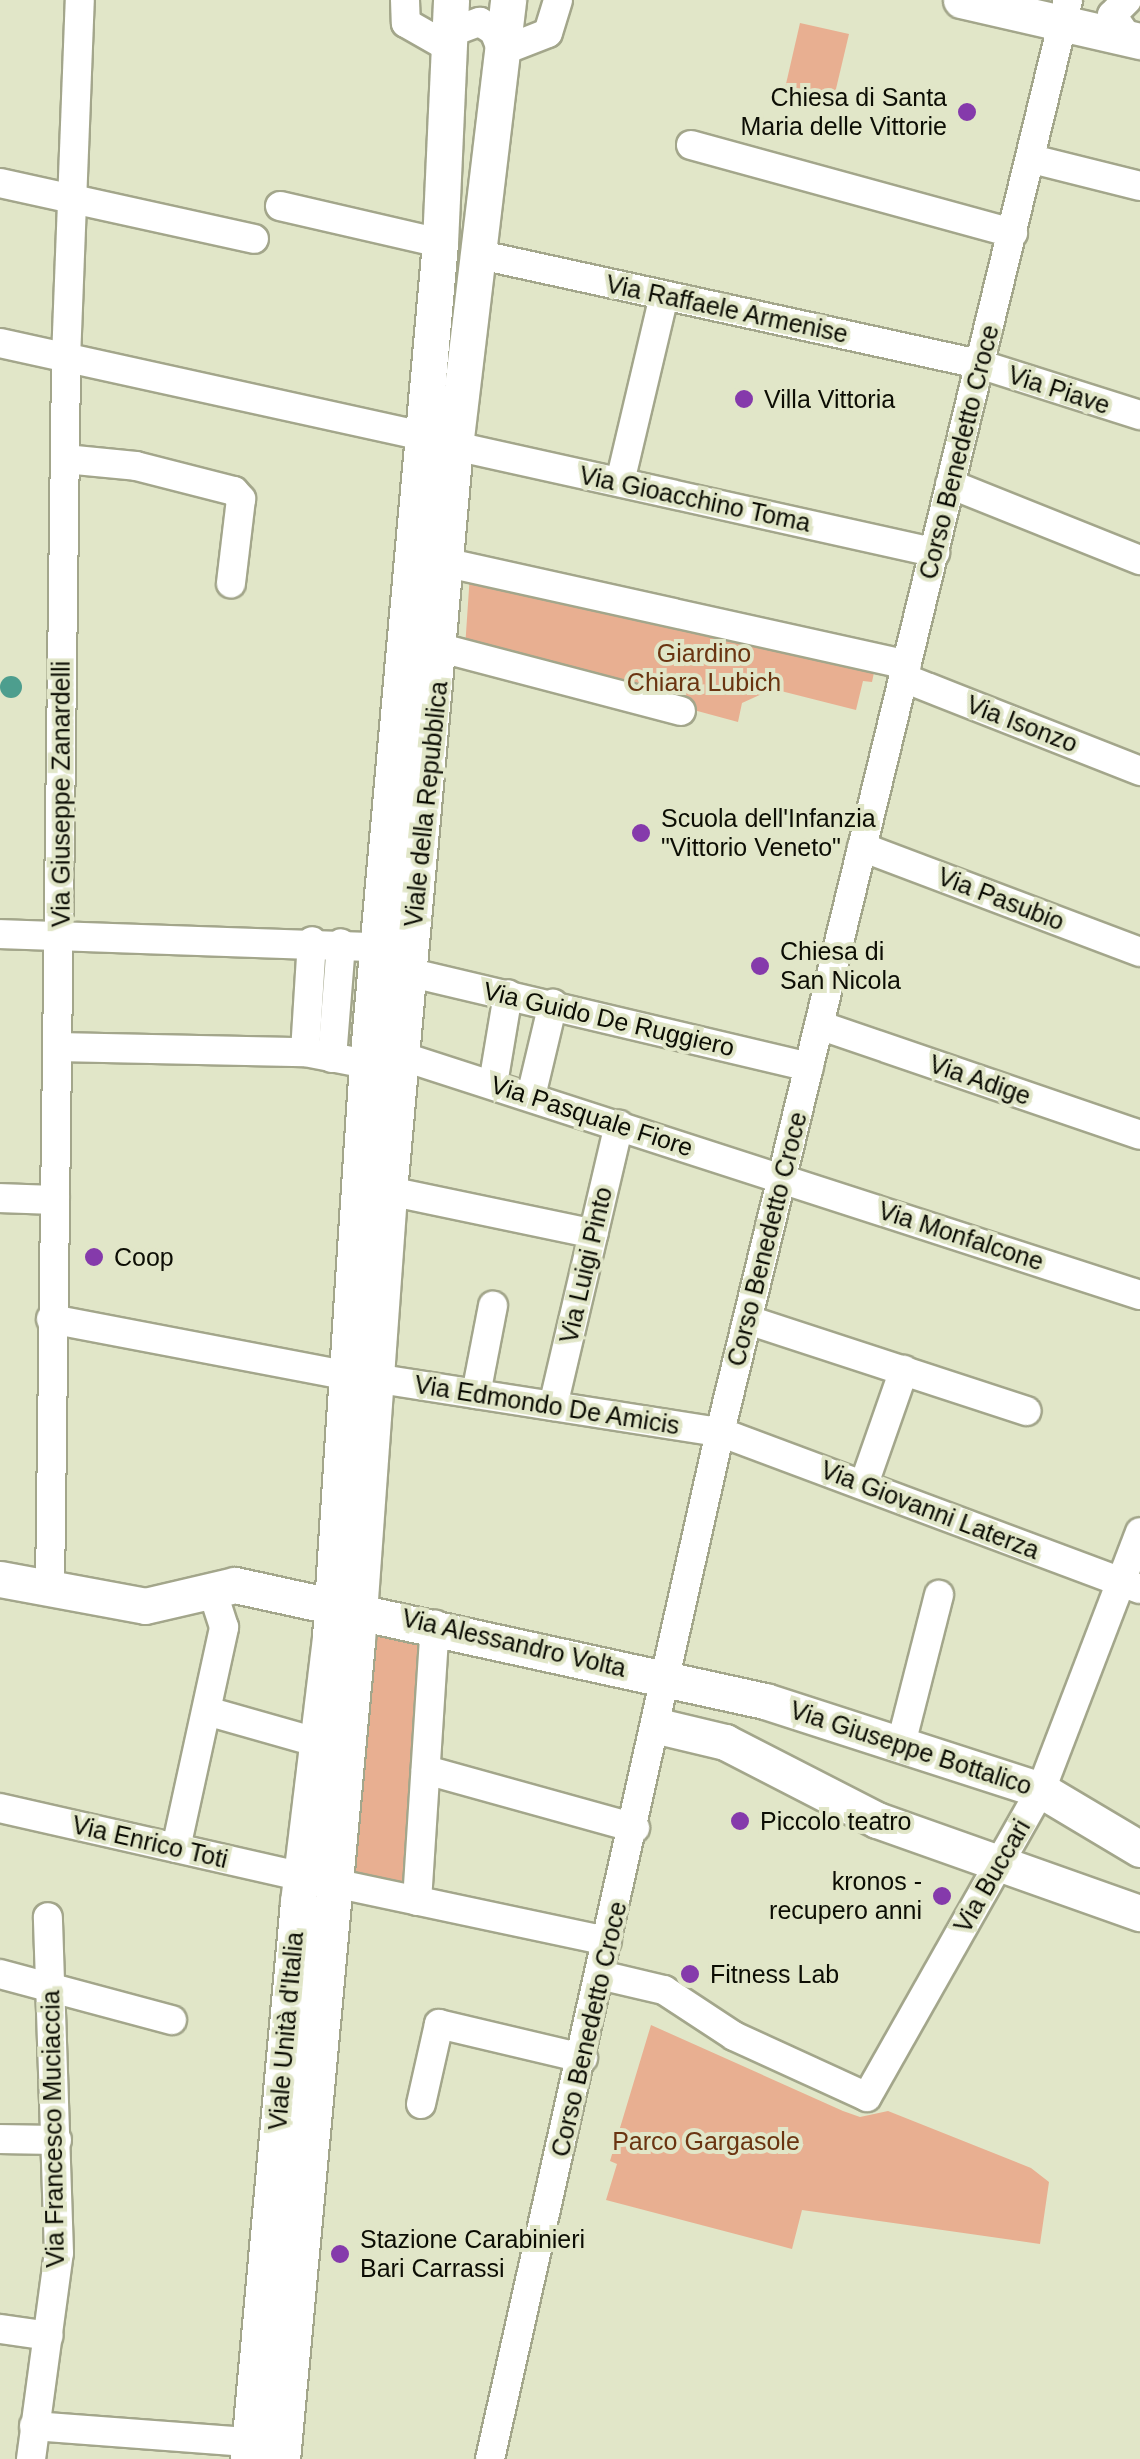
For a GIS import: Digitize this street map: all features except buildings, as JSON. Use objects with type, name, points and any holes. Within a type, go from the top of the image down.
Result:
[{"type":"main road","name":"Viale della Repubblica","points":[[345,1606],[384,1060],[408,972],[441,648],[455,446],[508,0]]},
{"type":"main road","points":[[961,0],[1065,12],[1135,40]]},
{"type":"main road","name":"Viale della Repubblica","points":[[359,1377],[389,1191],[377,947],[440,243],[449,27]]},
{"type":"main road","name":"Via Alessandro Volta","points":[[0,1579],[144,1606],[235,1585],[668,1678]]},
{"type":"main road","name":"Viale Unità d'Italia","points":[[272,2455],[297,2309],[322,2043],[316,1742],[345,1606]]},
{"type":"main road","name":"Viale Unità d'Italia","points":[[272,2455],[262,2306],[286,2040],[317,1880],[345,1606]]},
{"type":"main road","name":"Via Giuseppe Bottalico","points":[[668,1678],[765,1700],[1041,1790],[1140,1849]]},
{"type":"main road","points":[[751,1753],[765,1700]]},
{"type":"main road","points":[[658,1726],[751,1753],[877,1820],[1140,1913]]},
{"type":"main road","points":[[286,2040],[304,2036],[322,2043]]},
{"type":"main road","points":[[262,2306],[297,2309]]},
{"type":"street","name":"Via Giuseppe Zanardelli","points":[[50,1588],[66,359],[80,0]]},
{"type":"street","points":[[406,0],[406,23],[449,27],[480,22],[494,31],[502,51],[548,33],[558,0]]},
{"type":"street","points":[[1127,0],[1112,15],[1135,40]]},
{"type":"street","name":"Corso Benedetto Croce","points":[[490,2459],[658,1726],[720,1432],[1065,12]]},
{"type":"street","points":[[691,145],[1012,233]]},
{"type":"street","points":[[1032,159],[1140,186]]},
{"type":"street","points":[[0,183],[254,238]]},
{"type":"street","points":[[280,206],[440,243]]},
{"type":"street","name":"Via Raffaele Armenise","points":[[476,254],[978,364]]},
{"type":"street","points":[[620,482],[664,296]]},
{"type":"street","points":[[0,342],[420,435]]},
{"type":"street","name":"Via Piave","points":[[978,364],[1140,416]]},
{"type":"street","name":"Via Gioacchino Toma","points":[[455,446],[934,552]]},
{"type":"street","points":[[65,459],[136,466],[234,491],[241,499],[231,583]]},
{"type":"street","points":[[950,484],[1140,560]]},
{"type":"street","name":"Via Isonzo","points":[[448,563],[906,671],[1140,771]]},
{"type":"street","points":[[441,648],[682,711]]},
{"type":"street","name":"Via Pasubio","points":[[862,847],[1140,952]]},
{"type":"street","points":[[0,934],[312,941],[377,947]]},
{"type":"street","points":[[312,941],[319,1055]]},
{"type":"street","points":[[319,1055],[342,943]]},
{"type":"street","name":"Via Guido De Ruggiero","points":[[408,972],[809,1067]]},
{"type":"street","points":[[492,1084],[508,994]]},
{"type":"street","points":[[531,1096],[553,1004]]},
{"type":"street","name":"Via Adige","points":[[819,1025],[1140,1135]]},
{"type":"street","name":"Via Pasquale Fiore","points":[[57,1047],[384,1060],[492,1084],[782,1177]]},
{"type":"street","name":"Via Luigi Pinto","points":[[553,1406],[620,1125]]},
{"type":"street","name":"Via Monfalcone","points":[[782,1177],[1140,1295]]},
{"type":"street","points":[[389,1191],[594,1234]]},
{"type":"street","points":[[0,1198],[54,1200]]},
{"type":"street","points":[[476,1394],[493,1306]]},
{"type":"street","name":"Via Edmondo De Amicis","points":[[52,1320],[359,1377],[720,1432]]},
{"type":"street","points":[[748,1320],[1027,1411]]},
{"type":"street","points":[[864,1484],[904,1370]]},
{"type":"street","name":"Via Giovanni Laterza","points":[[720,1432],[1131,1585]]},
{"type":"street","name":"Via Buccari","points":[[600,1975],[664,1990],[734,2036],[868,2098],[1041,1790],[1131,1585],[1140,1532]]},
{"type":"street","points":[[176,1848],[207,1712],[224,1614],[216,1599],[196,1594]]},
{"type":"street","points":[[902,1744],[939,1595]]},
{"type":"street","points":[[418,1901],[434,1625]]},
{"type":"street","points":[[207,1712],[316,1742]]},
{"type":"street","points":[[426,1770],[634,1828]]},
{"type":"street","name":"Via Enrico Toti","points":[[0,1808],[607,1942]]},
{"type":"street","name":"Via Francesco Muciaccia","points":[[31,2459],[59,2253],[48,1917]]},
{"type":"street","points":[[0,1974],[172,2020]]},
{"type":"street","points":[[421,2104],[439,2024],[583,2058]]},
{"type":"street","points":[[0,2139],[57,2140]]},
{"type":"street","points":[[0,2329],[49,2336]]},
{"type":"street","points":[[34,2426],[272,2455]]},
{"type":"green space","points":[[800,23],[849,34],[831,110],[783,97]]},
{"type":"green space","name":"Giardino Chiara Lubich","points":[[470,574],[876,663],[872,682],[863,681],[856,710],[773,689],[742,703],[738,722],[465,648]]},
{"type":"green space","points":[[368,1628],[422,1635],[408,1885],[353,1880],[345,1866]]},
{"type":"green space","name":"Parco Gargasole","points":[[651,2025],[843,2111],[860,2117],[888,2111],[1031,2168],[1049,2182],[1040,2244],[802,2210],[792,2249],[606,2200],[617,2164],[610,2161]]},
{"type":"water","points":[[11,676],[19,679],[19,695],[11,698],[3,695],[0,687],[3,679]]},
{"type":"place","name":"Chiesa di Santa Maria delle Vittorie","points":[[967,112]]},
{"type":"place","name":"Villa Vittoria","points":[[744,399]]},
{"type":"place","name":"Scuola dell'Infanzia \"Vittorio Veneto\"","points":[[641,833]]},
{"type":"place","name":"Chiesa di San Nicola","points":[[760,966]]},
{"type":"place","name":"Coop","points":[[94,1257]]},
{"type":"place","name":"Piccolo teatro","points":[[740,1821]]},
{"type":"place","name":"kronos - recupero anni","points":[[942,1896]]},
{"type":"place","name":"Fitness Lab","points":[[690,1974]]},
{"type":"place","name":"Stazione Carabinieri Bari Carrassi","points":[[340,2254]]}]
